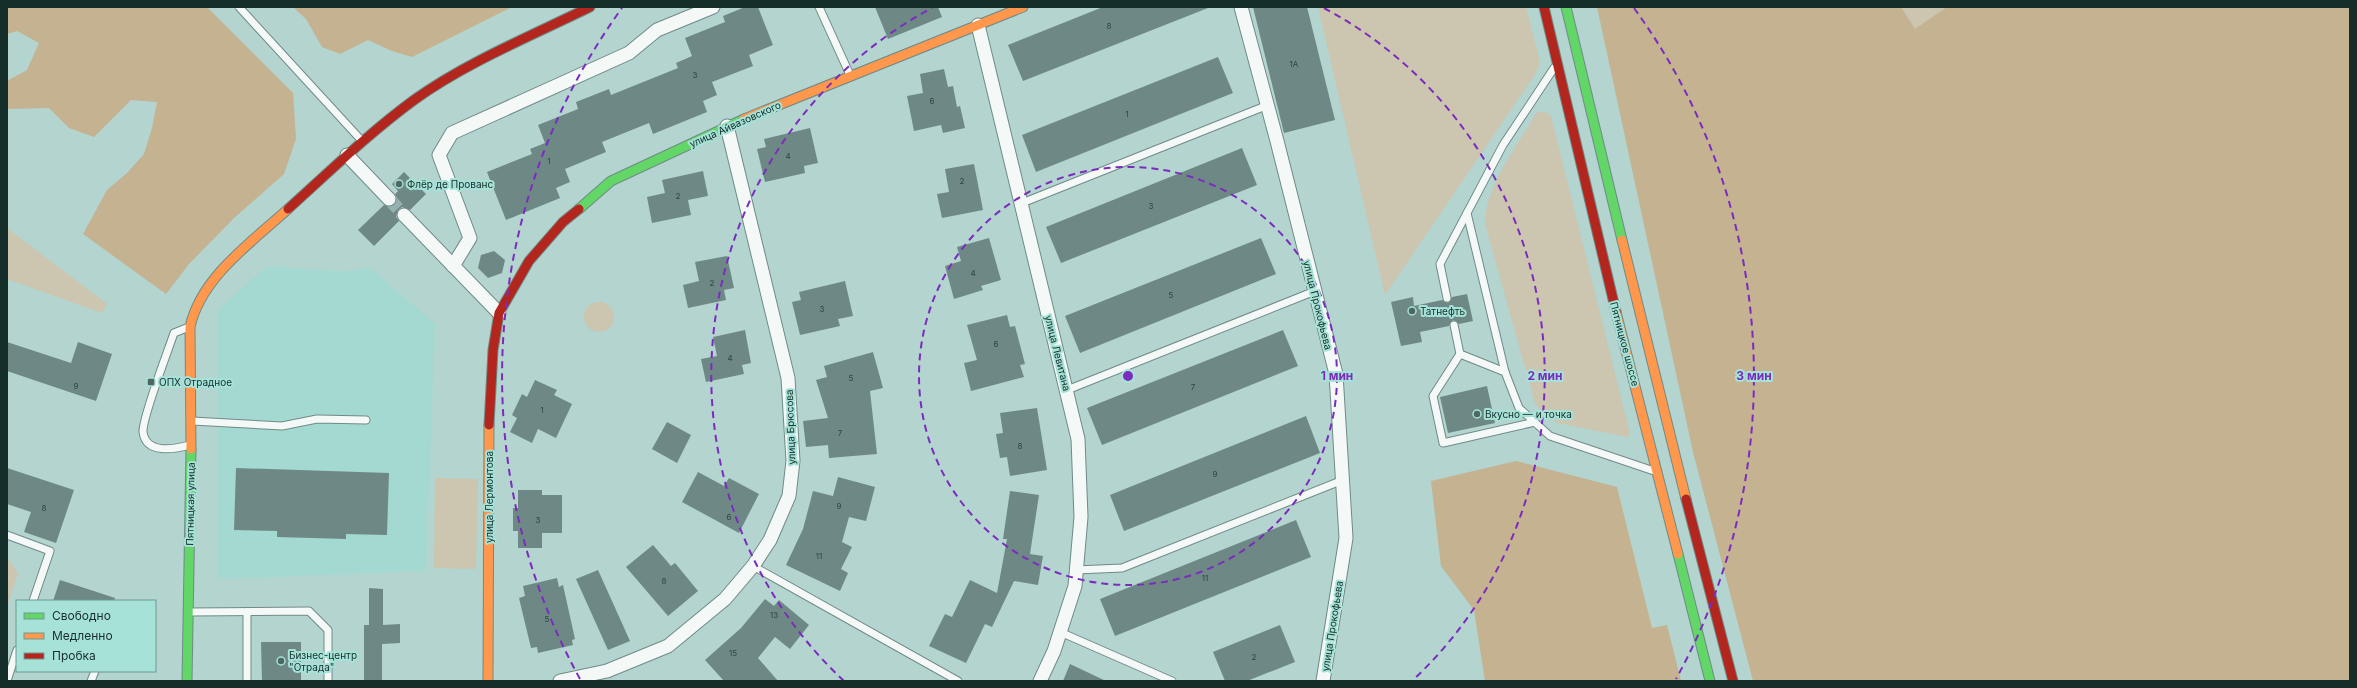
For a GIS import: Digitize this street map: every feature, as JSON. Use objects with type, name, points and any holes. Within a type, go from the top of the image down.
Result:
[{"type":"street","name":"Пятницкая улица","points":[[187,681],[192,421],[190,327],[193,313],[211,283],[231,261],[347,155],[414,100],[453,75],[590,7]]},
{"type":"street","points":[[453,266],[470,238],[439,155],[452,133],[629,53],[657,30],[713,7]]},
{"type":"street","name":"улица Айвазовского","points":[[499,313],[529,261],[563,222],[611,181],[727,126],[850,75],[1023,7]]},
{"type":"street","name":"улица Прокофьева","points":[[1241,7],[1268,105],[1336,374],[1346,538],[1323,681]]},
{"type":"street","name":"Пятницкое шоссе","points":[[1544,7],[1597,235],[1710,681]]},
{"type":"street","name":"Пятницкое шоссе","points":[[1566,7],[1656,382],[1733,681]]},
{"type":"street","name":"улица Левитана","points":[[978,25],[1078,439],[1081,517],[1075,586],[1054,651],[1040,681]]},
{"type":"street","name":"улица Брюсова","points":[[560,681],[608,671],[668,646],[725,599],[753,566],[770,540],[789,496],[793,461],[788,378],[727,126]]},
{"type":"street","points":[[347,155],[389,200]]},
{"type":"street","points":[[404,215],[499,313]]},
{"type":"street","name":"улица Лермонтова","points":[[488,681],[489,427],[494,350],[499,313]]},
{"type":"lane","points":[[239,7],[362,142]]},
{"type":"lane","points":[[819,7],[850,75]]},
{"type":"lane","points":[[1447,298],[1440,264],[1503,145],[1557,63]]},
{"type":"lane","points":[[1022,203],[1268,105]]},
{"type":"lane","points":[[1467,213],[1505,372],[1519,408],[1550,436],[1658,472]]},
{"type":"lane","points":[[1067,390],[1315,291]]},
{"type":"lane","points":[[1454,325],[1460,354],[1433,396],[1443,443],[1535,422]]},
{"type":"lane","points":[[190,327],[174,333],[147,414],[143,432],[148,442],[156,448],[170,450],[191,445]]},
{"type":"lane","points":[[1460,354],[1505,372]]},
{"type":"lane","points":[[192,421],[282,426],[317,419],[366,420]]},
{"type":"lane","points":[[1076,570],[1122,568],[1343,480]]},
{"type":"lane","points":[[7,535],[50,551],[33,600]]},
{"type":"lane","points":[[753,566],[958,681]]},
{"type":"lane","points":[[188,612],[309,611],[328,630],[328,681]]},
{"type":"lane","points":[[247,612],[247,681]]},
{"type":"lane","points":[[1060,632],[1172,681]]},
{"type":"lane","points":[[7,680],[16,653]]},
{"type":"shaded area","points":[[7,7],[207,7],[293,93],[296,139],[284,174],[234,218],[189,264],[166,294],[83,234],[107,190],[127,173],[144,154],[152,128],[157,102],[131,100],[94,137],[69,128],[49,108],[7,109],[7,81],[27,70],[39,43],[17,31],[7,34]]},
{"type":"shaded area","points":[[293,7],[512,7],[412,57],[392,51],[368,40],[340,54],[322,47],[306,19]]},
{"type":"shaded area","points":[[1318,7],[1526,7],[1540,62],[1536,73],[1385,295]]},
{"type":"shaded area","points":[[1597,7],[1901,7],[1915,29],[1947,7],[2350,7],[2350,681],[1753,681],[1693,452]]},
{"type":"shaded area","points":[[1901,7],[1947,7],[1915,29]]},
{"type":"shaded area","points":[[1537,112],[1545,112],[1551,116],[1630,434],[1627,437],[1558,423],[1544,415],[1535,403],[1485,224],[1486,210],[1496,181]]},
{"type":"shaded area","points":[[7,228],[107,304],[102,313],[7,279]]},
{"type":"shaded area","points":[[267,266],[341,272],[370,268],[435,324],[426,571],[218,579],[218,310]]},
{"type":"shaded area","points":[[599,302],[605,303],[613,311],[613,323],[605,331],[599,332],[593,331],[585,323],[584,317],[585,311],[593,303]]},
{"type":"shaded area","points":[[1516,461],[1617,487],[1652,628],[1667,625],[1681,681],[1485,681],[1474,610],[1441,566],[1431,481]]},
{"type":"shaded area","points":[[435,478],[478,479],[476,569],[434,568]]},
{"type":"shaded area","points":[[7,557],[18,573],[7,607]]},
{"type":"building","points":[[745,7],[758,7],[773,45],[749,55],[753,66],[712,82],[717,95],[703,101],[707,112],[653,134],[649,123],[602,142],[606,152],[565,169],[570,182],[556,188],[560,198],[506,220],[487,172],[532,154],[530,149],[545,143],[538,125],[578,109],[576,102],[609,89],[611,95],[678,68],[676,63],[692,56],[685,38],[725,22],[723,16]]},
{"type":"building","points":[[875,7],[938,7],[942,17],[888,39]]},
{"type":"building","points":[[1103,7],[1208,8],[1023,81],[1008,45]]},
{"type":"building","points":[[1253,7],[1307,7],[1335,120],[1284,133]]},
{"type":"building","points":[[1218,57],[1233,93],[1036,172],[1022,135]]},
{"type":"building","points":[[944,69],[948,87],[953,86],[957,107],[960,106],[965,128],[943,133],[941,125],[914,131],[907,96],[923,93],[920,74]]},
{"type":"building","points":[[810,128],[818,163],[804,166],[805,173],[765,182],[757,149],[766,147],[764,139]]},
{"type":"building","points":[[1242,148],[1257,185],[1061,263],[1046,227]]},
{"type":"building","points":[[974,164],[983,210],[942,218],[937,194],[949,192],[945,169]]},
{"type":"building","points":[[703,171],[708,196],[688,200],[691,215],[652,223],[647,197],[665,193],[662,180]]},
{"type":"building","points":[[404,172],[426,194],[410,210],[402,207],[398,210],[396,217],[399,221],[374,246],[358,230],[384,205],[390,207],[395,204],[397,198],[395,194],[398,191],[392,184]]},
{"type":"building","points":[[989,238],[1001,280],[981,286],[983,290],[954,299],[945,266],[961,261],[957,247]]},
{"type":"building","points":[[1261,238],[1276,274],[1080,353],[1065,316]]},
{"type":"building","points":[[494,251],[505,260],[502,273],[488,278],[478,268],[481,255]]},
{"type":"building","points":[[727,256],[734,288],[724,290],[726,300],[688,308],[683,285],[699,281],[695,262]]},
{"type":"building","points":[[845,281],[853,316],[838,319],[840,326],[800,335],[792,302],[801,300],[799,292]]},
{"type":"building","points":[[1467,294],[1473,321],[1459,324],[1453,320],[1449,326],[1420,332],[1422,342],[1401,346],[1391,302],[1413,297],[1414,306],[1442,300],[1448,303],[1452,297]]},
{"type":"building","points":[[1007,315],[1010,327],[1015,326],[1025,364],[1020,365],[1024,377],[971,391],[964,363],[977,360],[967,325]]},
{"type":"building","points":[[745,330],[751,363],[742,365],[744,374],[706,382],[701,359],[717,356],[713,337]]},
{"type":"building","points":[[1283,330],[1298,366],[1102,445],[1087,408]]},
{"type":"building","points":[[7,342],[71,363],[78,342],[112,354],[96,401],[7,371]]},
{"type":"building","points":[[873,352],[883,388],[870,391],[877,454],[829,458],[828,445],[806,447],[803,421],[828,418],[816,380],[827,377],[824,366]]},
{"type":"building","points":[[535,380],[557,390],[554,395],[572,404],[556,438],[538,429],[532,443],[510,432],[517,418],[512,415],[522,394],[527,397]]},
{"type":"building","points":[[1487,386],[1495,423],[1448,433],[1440,397]]},
{"type":"building","points":[[1037,408],[1047,470],[1010,476],[1007,457],[1000,458],[996,434],[1003,433],[1000,413]]},
{"type":"building","points":[[1306,416],[1320,453],[1124,531],[1110,495]]},
{"type":"building","points":[[667,422],[691,435],[677,463],[652,449]]},
{"type":"building","points":[[7,468],[74,490],[56,543],[24,532],[31,512],[7,504]]},
{"type":"building","points":[[236,468],[389,473],[387,535],[346,534],[346,539],[277,537],[277,531],[234,530]]},
{"type":"building","points":[[698,472],[724,486],[729,478],[759,494],[739,533],[682,502]]},
{"type":"building","points":[[838,477],[875,487],[866,521],[849,517],[842,542],[852,547],[841,569],[848,573],[840,591],[786,565],[803,529],[813,491],[833,496]]},
{"type":"building","points":[[518,490],[542,490],[542,495],[562,495],[562,533],[542,533],[542,548],[518,548],[518,531],[513,531],[513,508],[518,508]]},
{"type":"building","points":[[1010,491],[1039,495],[1030,554],[1043,556],[1038,585],[1014,581],[992,627],[985,624],[966,663],[929,646],[945,614],[952,617],[970,580],[997,593],[1007,539],[1003,539]]},
{"type":"building","points":[[1296,520],[1311,557],[1115,636],[1100,599]]},
{"type":"building","points":[[653,545],[671,566],[675,563],[698,591],[668,616],[626,567]]},
{"type":"building","points":[[598,570],[630,641],[608,650],[576,579]]},
{"type":"building","points":[[557,578],[559,587],[563,585],[575,639],[572,640],[573,645],[538,653],[537,647],[531,648],[519,598],[525,596],[523,586]]},
{"type":"building","points":[[60,580],[115,598],[114,600],[53,600]]},
{"type":"building","points":[[369,588],[383,589],[383,625],[400,624],[400,643],[382,644],[382,681],[364,681],[364,625],[369,625]]},
{"type":"building","points":[[765,599],[774,606],[779,600],[809,625],[790,649],[775,637],[758,658],[778,681],[724,681],[705,660],[741,628]]},
{"type":"building","points":[[1280,625],[1295,662],[1247,681],[1225,681],[1213,652]]},
{"type":"building","name":"Бизнес-центр \"Отрада\"","points":[[261,642],[301,642],[301,681],[262,681]]},
{"type":"building","points":[[1070,664],[1106,681],[1063,681]]},
{"type":"tunnel","points":[[389,199],[404,215]]},
{"type":"traffic: fast","points":[[1566,7],[1622,240]]},
{"type":"traffic: fast","points":[[579,209],[611,181],[744,119]]},
{"type":"traffic: fast","points":[[187,681],[191,449]]},
{"type":"traffic: fast","points":[[1678,554],[1710,681]]},
{"type":"traffic: slow","points":[[744,119],[1023,7]]},
{"type":"traffic: slow","points":[[191,449],[190,327],[196,309],[216,276],[244,248],[288,209]]},
{"type":"traffic: slow","points":[[1622,240],[1686,499]]},
{"type":"traffic: slow","points":[[1616,312],[1678,554]]},
{"type":"traffic: slow","points":[[488,681],[489,425]]},
{"type":"traffic: jam","points":[[288,209],[381,126],[414,100],[477,62],[590,7]]},
{"type":"traffic: jam","points":[[1544,7],[1616,312]]},
{"type":"traffic: jam","points":[[489,425],[493,350],[499,313],[529,261],[563,222],[579,209]]},
{"type":"traffic: jam","points":[[1686,499],[1733,681]]},
{"type":"place","name":"Флёр де Прованс","points":[[399,184]]},
{"type":"place","name":"Татнефть","points":[[1412,311]]},
{"type":"place","name":"ОПХ Отрадное","points":[[151,382]]},
{"type":"place","name":"Вкусно — и точка","points":[[1477,414]]},
{"type":"place","name":"Бизнес-центр \"Отрада\"","points":[[281,661]]}]
